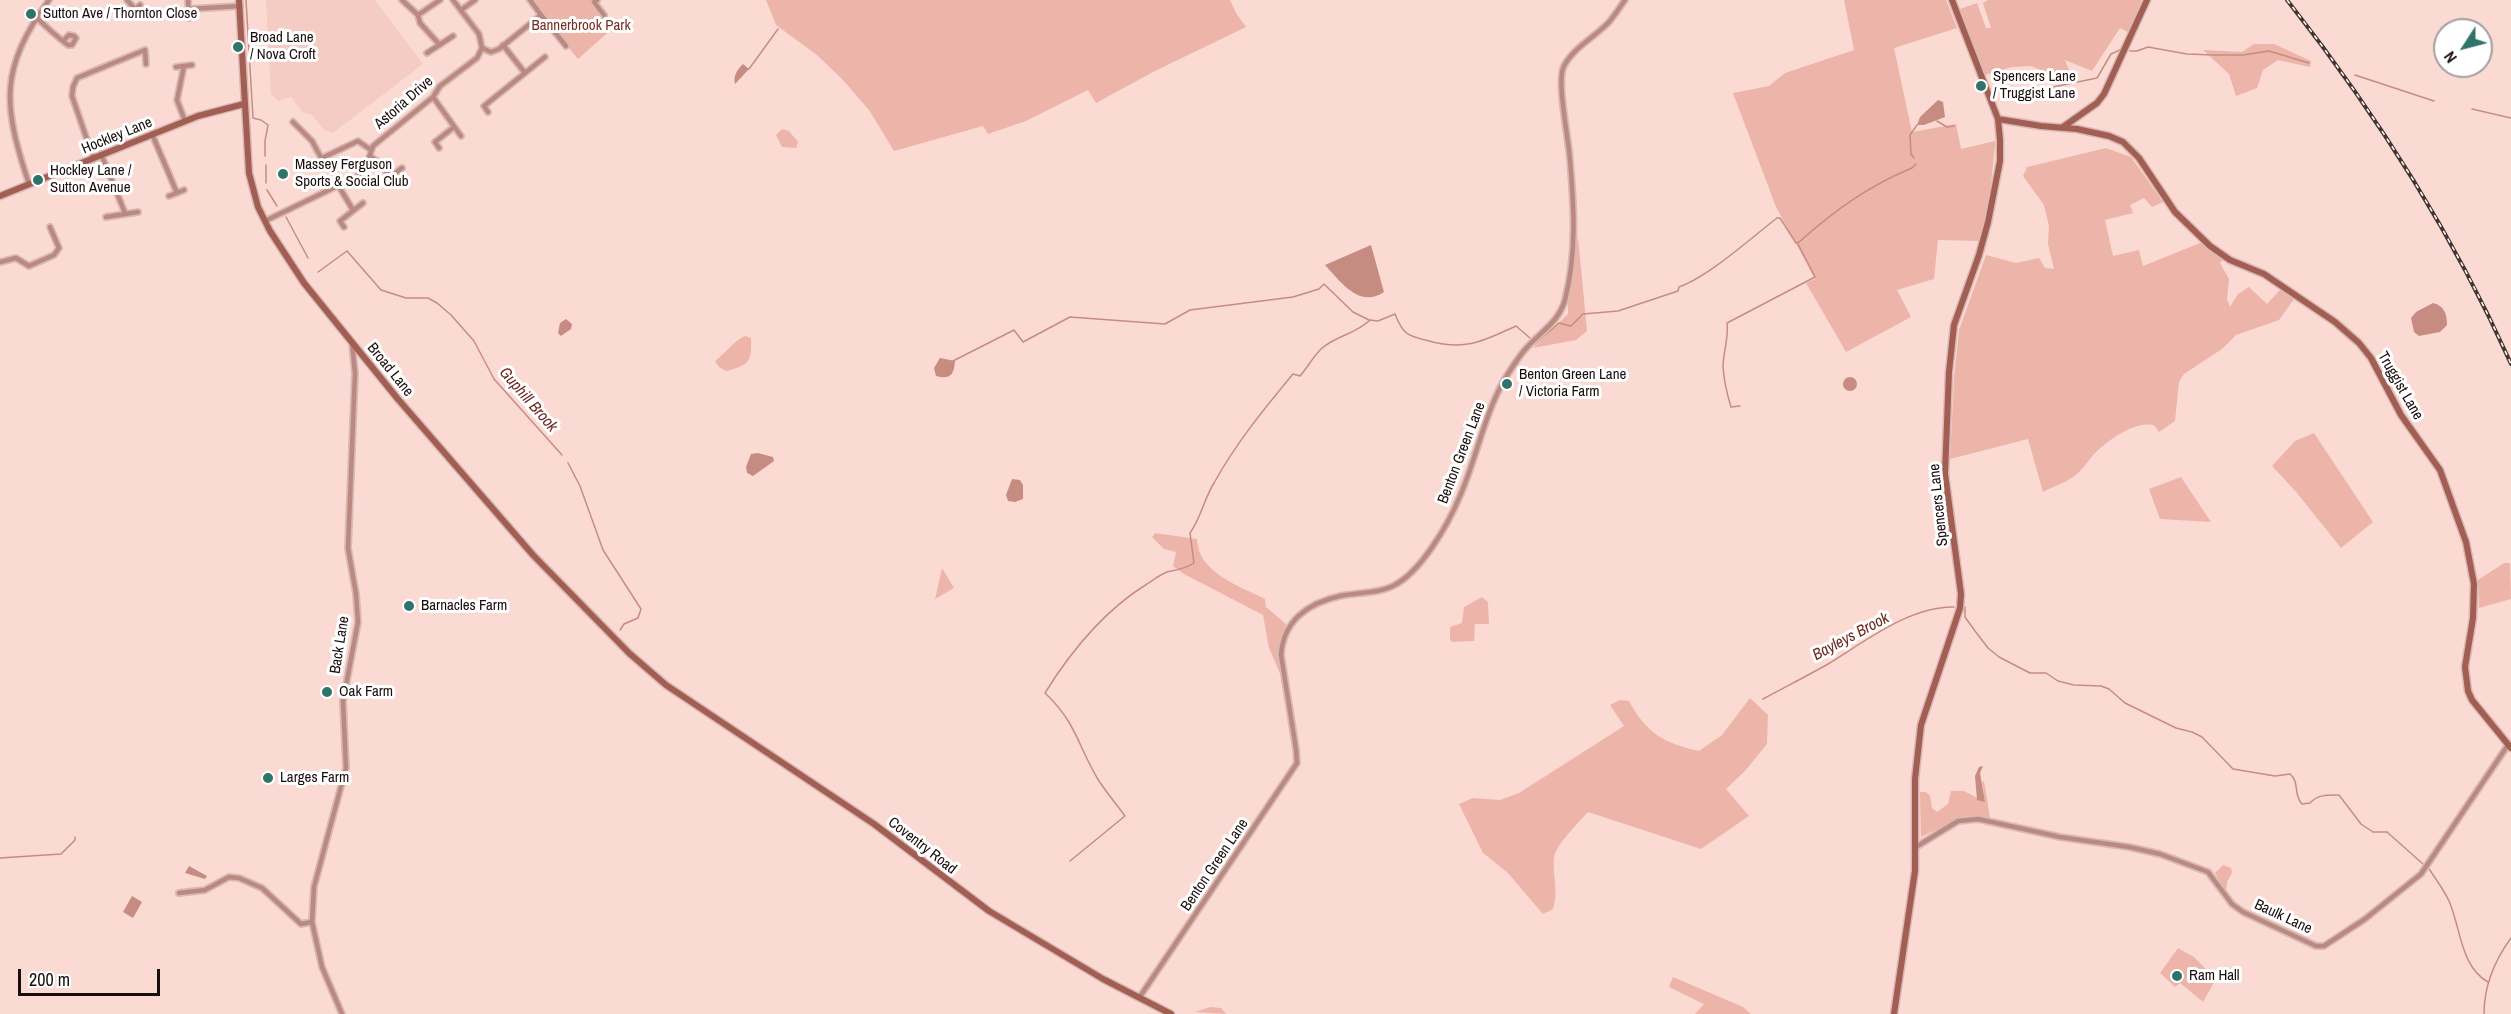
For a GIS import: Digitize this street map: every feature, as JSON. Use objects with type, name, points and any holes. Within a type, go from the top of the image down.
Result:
[{"type":"street","points":[[16,40],[34,15],[49,0]]},
{"type":"street","points":[[127,0],[133,11],[140,5]]},
{"type":"street","points":[[188,0],[189,18]]},
{"type":"street","points":[[402,0],[418,15],[420,23],[439,44]]},
{"type":"street","points":[[418,15],[440,0]]},
{"type":"street","points":[[453,0],[479,34],[482,48],[491,52],[541,15]]},
{"type":"street","points":[[461,10],[475,0]]},
{"type":"street","points":[[530,0],[566,46]]},
{"type":"street","name":"Benton Green Lane","points":[[1139,998],[1297,763],[1281,655],[1286,631],[1300,613],[1317,604],[1338,596],[1393,586],[1419,564],[1434,543],[1459,498],[1503,383],[1523,352],[1554,322],[1561,312],[1571,270],[1575,239],[1562,70],[1570,56],[1609,22],[1625,0]]},
{"type":"street","name":"Spencers Lane","points":[[1894,1014],[1915,871],[1916,779],[1921,725],[1960,608],[1960,584],[1945,474],[1949,372],[1954,325],[1979,255],[2000,162],[1998,119],[1952,0]]},
{"type":"street","points":[[2062,128],[2097,103],[2104,94],[2147,0]]},
{"type":"street","points":[[595,1],[604,15]]},
{"type":"street","points":[[189,9],[239,3]]},
{"type":"street","name":"Broad Lane","points":[[239,3],[249,173],[265,221],[290,265],[397,398],[533,555],[629,652],[666,684]]},
{"type":"street","points":[[34,15],[63,42]]},
{"type":"street","points":[[427,53],[453,36]]},
{"type":"street","points":[[503,45],[525,73]]},
{"type":"street","name":"Astoria Drive","points":[[370,156],[376,142],[433,97],[440,86],[477,58],[482,48]]},
{"type":"street","points":[[93,157],[72,96],[72,87],[77,78],[145,50],[146,64]]},
{"type":"street","points":[[484,106],[545,57]]},
{"type":"street","points":[[176,67],[192,65]]},
{"type":"street","points":[[184,66],[177,100],[185,121]]},
{"type":"street","points":[[433,97],[461,136]]},
{"type":"street","points":[[479,101],[488,112]]},
{"type":"street","name":"Hockley Lane","points":[[0,196],[185,121],[244,104]]},
{"type":"street","points":[[5,111],[5,119],[29,184]]},
{"type":"street","points":[[2076,118],[2077,129]]},
{"type":"street","name":"Truggist Lane","points":[[1998,119],[2077,129],[2109,136],[2133,150],[2175,212],[2210,246],[2230,260],[2264,274],[2335,322],[2359,343],[2371,358],[2401,416],[2440,470],[2466,542],[2474,584],[2473,618],[2465,667],[2468,691],[2472,700],[2510,747]]},
{"type":"street","points":[[293,122],[312,141],[325,165]]},
{"type":"street","points":[[300,128],[306,123]]},
{"type":"street","points":[[435,142],[454,128]]},
{"type":"street","points":[[153,134],[177,193]]},
{"type":"street","points":[[431,137],[439,148]]},
{"type":"street","points":[[322,158],[358,141],[371,150]]},
{"type":"street","points":[[101,154],[125,213]]},
{"type":"street","points":[[265,221],[365,169],[370,156],[381,164],[387,179],[402,168]]},
{"type":"street","points":[[338,185],[353,210]]},
{"type":"street","points":[[169,196],[184,190]]},
{"type":"street","points":[[344,226],[340,221],[363,203]]},
{"type":"street","points":[[106,217],[138,212]]},
{"type":"street","points":[[0,262],[16,258],[29,266],[54,255],[59,248],[50,226]]},
{"type":"street","name":"Back Lane","points":[[342,1014],[324,972],[312,922],[314,887],[346,768],[344,700],[358,622],[348,548],[354,373],[352,343]]},
{"type":"street","name":"Coventry Road","points":[[666,684],[874,824],[989,911],[1103,979],[1171,1014]]},
{"type":"street","name":"Baulk Lane","points":[[1916,847],[1958,821],[1978,819],[2060,837],[2160,854],[2208,872],[2232,904],[2243,912],[2316,946],[2324,946],[2365,920],[2421,874],[2510,747]]},
{"type":"street","points":[[179,893],[205,890],[229,877],[239,878],[262,888],[301,924],[312,922]]},
{"type":"shaded area","points":[[266,0],[375,0],[423,64],[333,133],[324,130],[311,114],[303,113],[291,97],[278,101],[271,94]]},
{"type":"shaded area","points":[[743,64],[749,69],[735,84],[736,73]]},
{"type":"shaded area","points":[[1938,100],[1943,102],[1945,117],[1924,125],[1917,125],[1920,117]]},
{"type":"shaded area","points":[[1371,245],[1384,292],[1366,297],[1351,291],[1325,265]]},
{"type":"shaded area","points":[[2433,303],[2444,311],[2447,325],[2440,332],[2419,336],[2414,332],[2411,318],[2416,312]]},
{"type":"shaded area","points":[[566,319],[572,324],[571,329],[561,336],[558,333],[560,323]]},
{"type":"shaded area","points":[[940,358],[955,361],[954,370],[948,377],[936,376],[934,368]]},
{"type":"shaded area","points":[[1847,377],[1853,377],[1857,384],[1853,391],[1847,391],[1843,387],[1843,381]]},
{"type":"shaded area","points":[[758,453],[773,457],[774,461],[753,476],[747,473],[746,467],[751,454]]},
{"type":"shaded area","points":[[1012,479],[1020,480],[1023,485],[1023,499],[1015,502],[1008,501],[1006,495]]},
{"type":"shaded area","points":[[1983,766],[1980,773],[1985,802],[1977,800],[1975,776],[1979,767]]},
{"type":"shaded area","points":[[189,866],[207,876],[205,879],[185,873]]},
{"type":"shaded area","points":[[132,896],[142,902],[133,918],[123,912]]},
{"type":"green space","name":"Bannerbrook Park","points":[[531,0],[591,0],[613,28],[578,59]]},
{"type":"green space","points":[[766,0],[1230,0],[1246,27],[1155,71],[1096,103],[1088,90],[1026,121],[988,134],[983,126],[894,151],[869,110],[843,80],[817,55],[776,25]]},
{"type":"green space","points":[[1844,0],[1946,0],[1957,28],[1894,48],[1912,132],[1956,124],[1961,149],[1995,141],[1989,203],[1978,241],[1938,240],[1934,279],[1897,290],[1911,317],[1846,352],[1806,283],[1815,279],[1776,207],[1733,93],[1769,86],[1785,73],[1854,50]]},
{"type":"green space","points":[[1988,0],[2142,0],[2128,32],[2120,28],[2092,71],[2065,60],[2071,75],[2051,74],[2031,66],[2012,67],[1985,75],[1960,9],[1977,3],[1986,28],[1991,28],[1983,3]]},
{"type":"green space","points":[[2254,44],[2274,44],[2311,61],[2310,67],[2278,60],[2263,70],[2257,88],[2236,96],[2229,74],[2203,50],[2242,52]]},
{"type":"green space","points":[[782,129],[789,131],[798,142],[796,148],[782,147],[776,135]]},
{"type":"green space","points":[[2106,148],[2131,157],[2163,202],[2152,207],[2144,198],[2130,205],[2133,213],[2105,220],[2113,256],[2139,250],[2143,266],[2200,243],[2223,259],[2220,263],[2229,279],[2227,299],[2230,307],[2238,294],[2249,287],[2267,304],[2280,290],[2294,299],[2279,320],[2236,335],[2222,349],[2184,374],[2179,382],[2175,421],[2159,432],[2154,425],[2146,424],[2123,432],[2096,452],[2073,477],[2043,492],[2028,439],[1950,459],[1959,330],[1986,255],[2016,263],[2039,258],[2045,268],[2054,269],[2048,244],[2049,226],[2044,205],[2023,176],[2027,167]]},
{"type":"green space","points":[[1578,236],[1587,331],[1576,340],[1533,348],[1568,314]]},
{"type":"green space","points":[[745,336],[751,338],[751,352],[748,361],[740,367],[726,371],[719,367],[715,361]]},
{"type":"green space","points":[[2314,433],[2373,522],[2341,548],[2272,466],[2295,441]]},
{"type":"green space","points":[[2181,477],[2211,522],[2160,519],[2149,489]]},
{"type":"green space","points":[[1155,533],[1197,539],[1204,561],[1212,569],[1222,577],[1265,599],[1266,607],[1286,624],[1279,646],[1282,678],[1269,648],[1263,615],[1173,566],[1176,552],[1164,549],[1152,537]]},
{"type":"green space","points":[[2504,563],[2510,563],[2511,599],[2479,608],[2478,580]]},
{"type":"green space","points":[[942,568],[954,588],[935,599]]},
{"type":"green space","points":[[1482,597],[1488,602],[1489,624],[1475,624],[1474,641],[1453,642],[1450,640],[1450,627],[1462,623],[1464,607]]},
{"type":"green space","points":[[1750,698],[1768,715],[1767,744],[1745,771],[1726,789],[1749,816],[1701,849],[1588,812],[1568,834],[1556,852],[1554,857],[1555,902],[1553,909],[1543,914],[1507,872],[1483,853],[1459,804],[1473,798],[1500,800],[1519,793],[1624,726],[1610,705],[1620,700],[1629,701],[1643,722],[1658,735],[1676,744],[1699,751],[1722,735]]},
{"type":"green space","points":[[1984,781],[1990,818],[1965,816],[1921,837],[1920,792],[1926,792],[1930,796],[1932,808],[1937,812],[1948,804],[1951,791],[1964,791],[1985,802],[1982,782]]},
{"type":"green space","points":[[2223,865],[2231,868],[2232,873],[2227,882],[2226,892],[2215,873]]},
{"type":"green space","points":[[2178,948],[2194,957],[2216,979],[2203,1002],[2180,983],[2175,987],[2160,973]]},
{"type":"green space","points":[[1673,977],[1743,1007],[1751,1014],[1695,1014],[1704,1004],[1669,987]]},
{"type":"green space","points":[[1210,1007],[1221,1008],[1226,1014],[1195,1012]]},
{"type":"waterway","name":"Guphill Brook","points":[[246,0],[253,118],[268,125],[265,156]]},
{"type":"waterway","points":[[749,69],[778,29]]},
{"type":"waterway","points":[[2130,51],[2148,47],[2187,54],[2213,55],[2243,55],[2269,51],[2309,63]]},
{"type":"waterway","points":[[2014,95],[2097,78],[2111,54],[2122,49]]},
{"type":"waterway","points":[[2355,75],[2434,101]]},
{"type":"waterway","points":[[2472,109],[2511,118]]},
{"type":"waterway","points":[[1937,121],[1947,127],[1954,126]]},
{"type":"waterway","points":[[1914,158],[1911,154],[1910,135],[1917,125]]},
{"type":"waterway","points":[[1535,344],[1559,323],[1571,326],[1583,314],[1618,311],[1678,291],[1679,287],[1716,266],[1777,218],[1780,218],[1796,243],[1799,242],[1852,200],[1916,164]]},
{"type":"waterway","points":[[266,165],[266,183]]},
{"type":"waterway","points":[[267,190],[277,206]]},
{"type":"waterway","name":"Guphill Brook","points":[[286,217],[308,258]]},
{"type":"waterway","points":[[1740,406],[1731,407],[1724,377],[1723,361],[1727,323],[1815,277],[1798,244]]},
{"type":"waterway","name":"Guphill Brook","points":[[318,272],[347,251],[381,290],[406,298],[428,298],[437,303],[474,341],[494,379],[562,455]]},
{"type":"waterway","points":[[953,361],[1014,330],[1023,342],[1070,317],[1165,324],[1190,310],[1293,297],[1319,289],[1324,284],[1353,312],[1369,320]]},
{"type":"waterway","points":[[1070,861],[1125,816],[1099,781],[1071,725],[1045,693],[1090,632],[1117,606],[1162,574],[1194,563],[1190,533],[1211,489],[1241,440],[1293,374],[1300,376],[1318,352],[1333,341],[1358,329],[1370,320],[1378,321],[1395,314],[1407,334],[1442,344],[1474,343],[1516,326],[1530,338]]},
{"type":"waterway","points":[[568,463],[580,486],[603,550],[641,609],[638,618],[624,624],[620,630]]},
{"type":"waterway","name":"Bayleys Brook","points":[[1763,699],[1904,619],[1937,608],[1954,607]]},
{"type":"waterway","name":"Bayleys Brook","points":[[1965,607],[1965,617],[1988,648],[1999,657],[2030,673],[2046,673],[2058,681],[2109,689],[2125,703],[2176,728],[2202,737],[2233,769],[2275,776],[2290,774],[2295,781],[2302,804],[2328,795],[2339,795],[2361,824],[2373,832],[2387,832],[2423,864]]},
{"type":"waterway","points":[[0,858],[61,854],[75,840],[75,837]]},
{"type":"waterway","name":"Bayleys Brook","points":[[2429,869],[2449,901],[2462,946],[2472,966],[2488,982]]},
{"type":"waterway","points":[[2484,1014],[2486,994],[2492,974],[2511,938]]},
{"type":"railway","points":[[2287,0],[2351,86],[2410,175],[2464,268],[2511,364]]},
{"type":"place","name":"Sutton Ave / Thornton Close","points":[[31,14]]},
{"type":"place","name":"Broad Lane / Nova Croft","points":[[238,47]]},
{"type":"place","name":"Spencers Lane / Truggist Lane","points":[[1981,86]]},
{"type":"place","name":"Massey Ferguson Sports & Social Club","points":[[283,174]]},
{"type":"place","name":"Hockley Lane / Sutton Avenue","points":[[38,180]]},
{"type":"place","name":"Benton Green Lane / Victoria Farm","points":[[1507,384]]},
{"type":"place","name":"Barnacles Farm","points":[[409,606]]},
{"type":"place","name":"Oak Farm","points":[[327,692]]},
{"type":"place","name":"Larges Farm","points":[[268,778]]},
{"type":"place","name":"Ram Hall","points":[[2177,976]]}]
